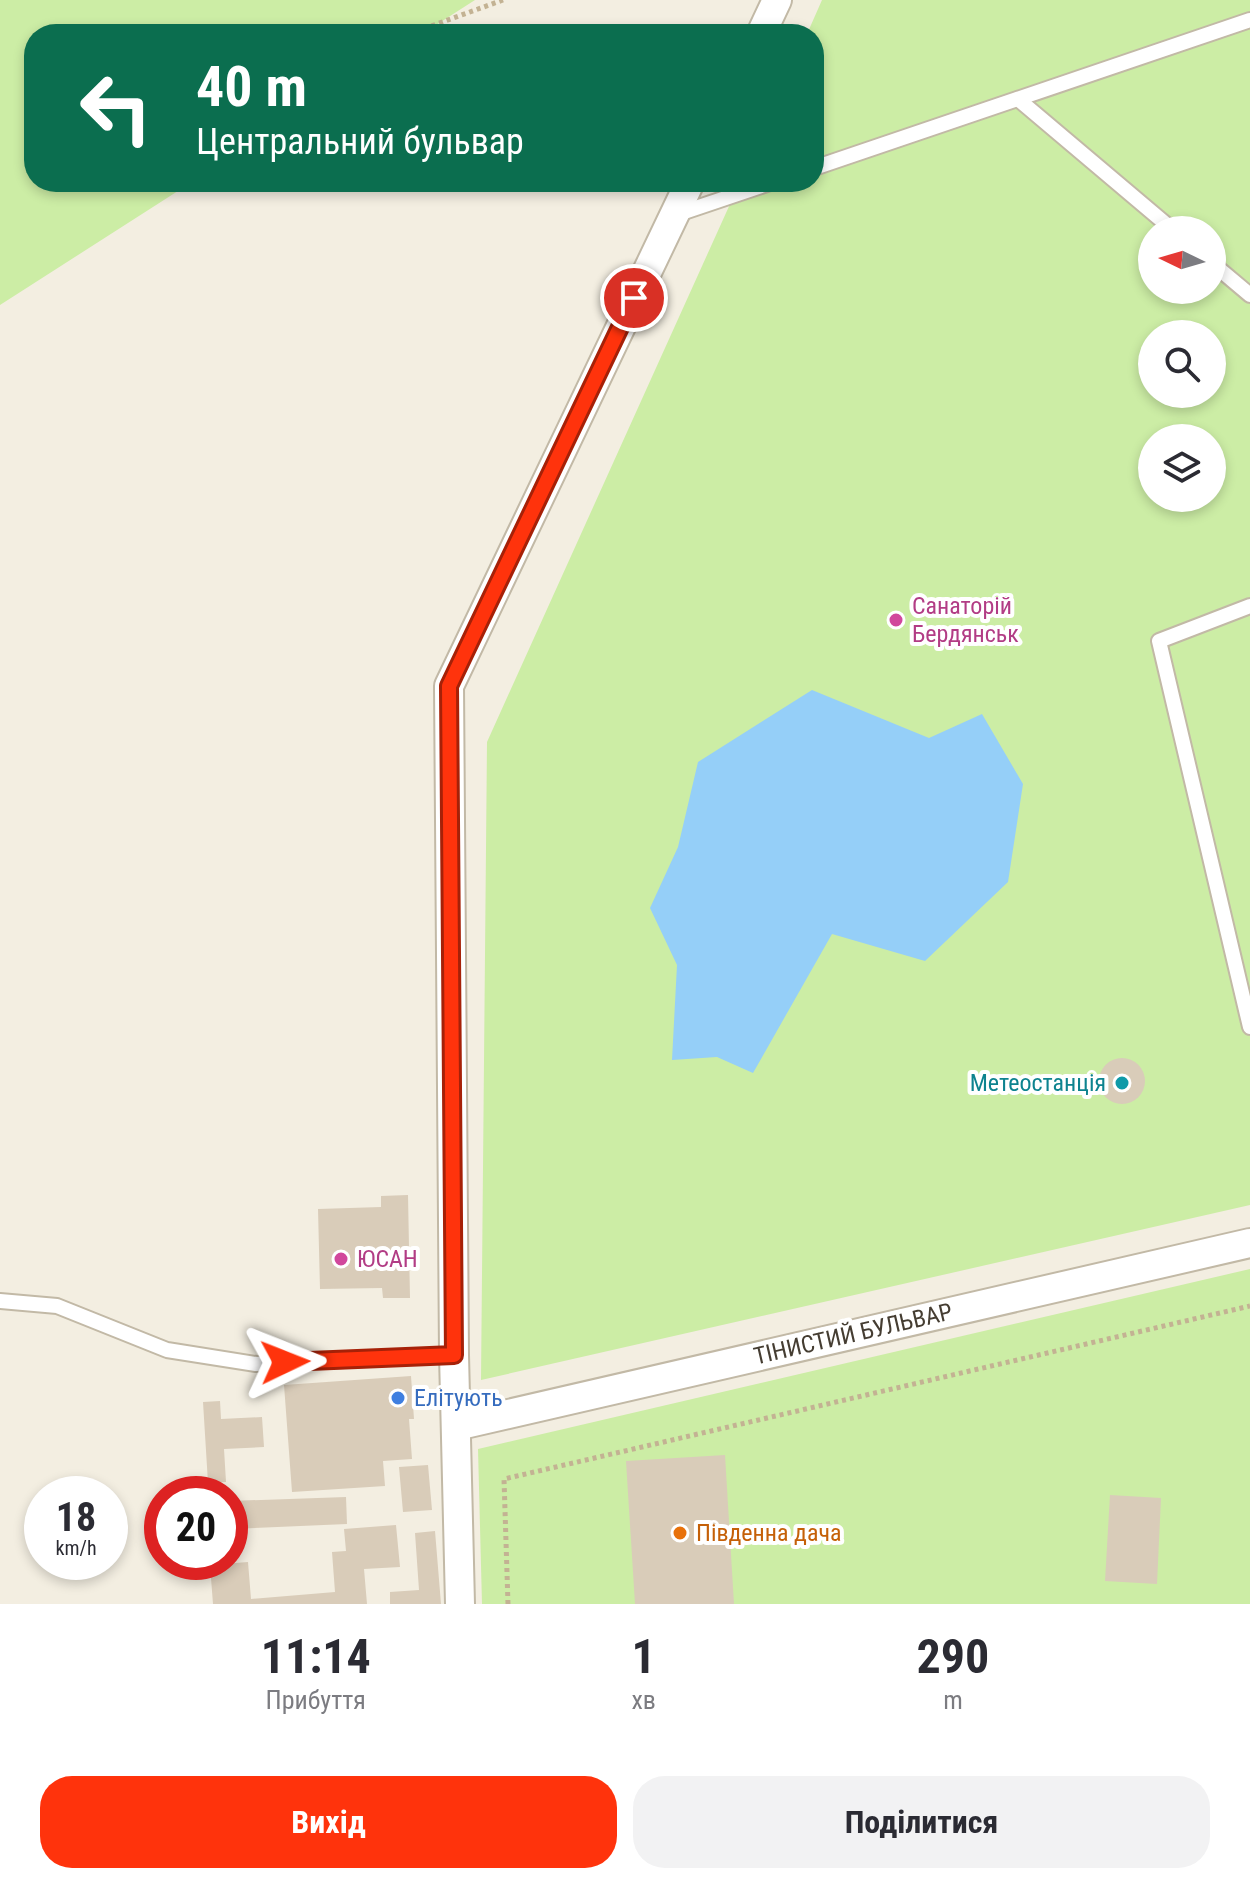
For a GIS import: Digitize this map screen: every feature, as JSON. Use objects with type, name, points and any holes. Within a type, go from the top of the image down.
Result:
[{"type":"street","points":[[766,24],[777,0]]},
{"type":"street","points":[[460,1604],[454,1355],[449,686],[685,192]]},
{"type":"street","name":"ТІНИСТИЙ БУЛЬВАР","points":[[456,1426],[1250,1243]]},
{"type":"lane","points":[[824,165],[1250,20]]},
{"type":"lane","points":[[1018,99],[1156,216]]},
{"type":"lane","points":[[674,215],[743,192]]},
{"type":"lane","points":[[1226,275],[1250,295]]},
{"type":"lane","points":[[1250,606],[1159,641],[1250,1027]]},
{"type":"lane","points":[[0,1301],[57,1306],[167,1350],[256,1364],[454,1355]]},
{"type":"path","points":[[437,24],[503,0]]},
{"type":"path","points":[[508,1604],[504,1479],[1250,1306]]},
{"type":"green space","points":[[0,0],[475,0],[438,24],[24,24],[24,192],[176,192],[0,305]]},
{"type":"green space","name":"Санаторій Бердянськ","points":[[822,0],[1250,0],[1250,1205],[481,1380],[487,742],[735,192],[824,192],[824,24],[811,24]]},
{"type":"green space","points":[[1250,1269],[1250,1604],[482,1604],[478,1449]]},
{"type":"water","points":[[812,690],[929,738],[982,714],[1023,784],[1008,882],[925,961],[832,934],[753,1073],[717,1057],[672,1060],[677,965],[650,908],[678,847],[698,762]]},
{"type":"building","name":"Метеостанція","points":[[1122,1058],[1139,1064],[1145,1081],[1139,1098],[1122,1104],[1105,1098],[1099,1081],[1105,1064]]},
{"type":"building","points":[[408,1195],[410,1298],[383,1298],[382,1288],[320,1289],[318,1209],[381,1207],[381,1196]]},
{"type":"building","points":[[411,1376],[414,1419],[409,1419],[412,1459],[383,1461],[385,1486],[292,1492],[284,1385]]},
{"type":"building","points":[[220,1401],[221,1419],[262,1417],[264,1447],[224,1449],[226,1476],[208,1476],[203,1402]]},
{"type":"building","name":"Південна дача","points":[[725,1455],[734,1604],[635,1604],[626,1461]]},
{"type":"building","points":[[428,1465],[432,1510],[403,1512],[399,1467]]},
{"type":"building","points":[[1110,1495],[1161,1498],[1157,1584],[1105,1581]]},
{"type":"building","points":[[346,1497],[347,1524],[248,1528],[248,1500]]},
{"type":"building","points":[[396,1525],[400,1567],[364,1569],[367,1604],[213,1604],[211,1580],[248,1580],[248,1562],[251,1599],[335,1592],[332,1552],[346,1551],[344,1529]]},
{"type":"building","points":[[435,1531],[441,1604],[390,1604],[390,1592],[419,1590],[415,1533]]},
{"type":"place","name":"Санаторій Бердянськ","points":[[896,620]]},
{"type":"place","name":"Метеостанція","points":[[1122,1083]]},
{"type":"place","name":"ЮСАН","points":[[341,1259]]},
{"type":"place","name":"Елітують","points":[[398,1398]]},
{"type":"place","name":"Південна дача","points":[[680,1533]]},
{"type":"route","points":[[285,1362],[454,1355],[449,686],[634,298]]}]
